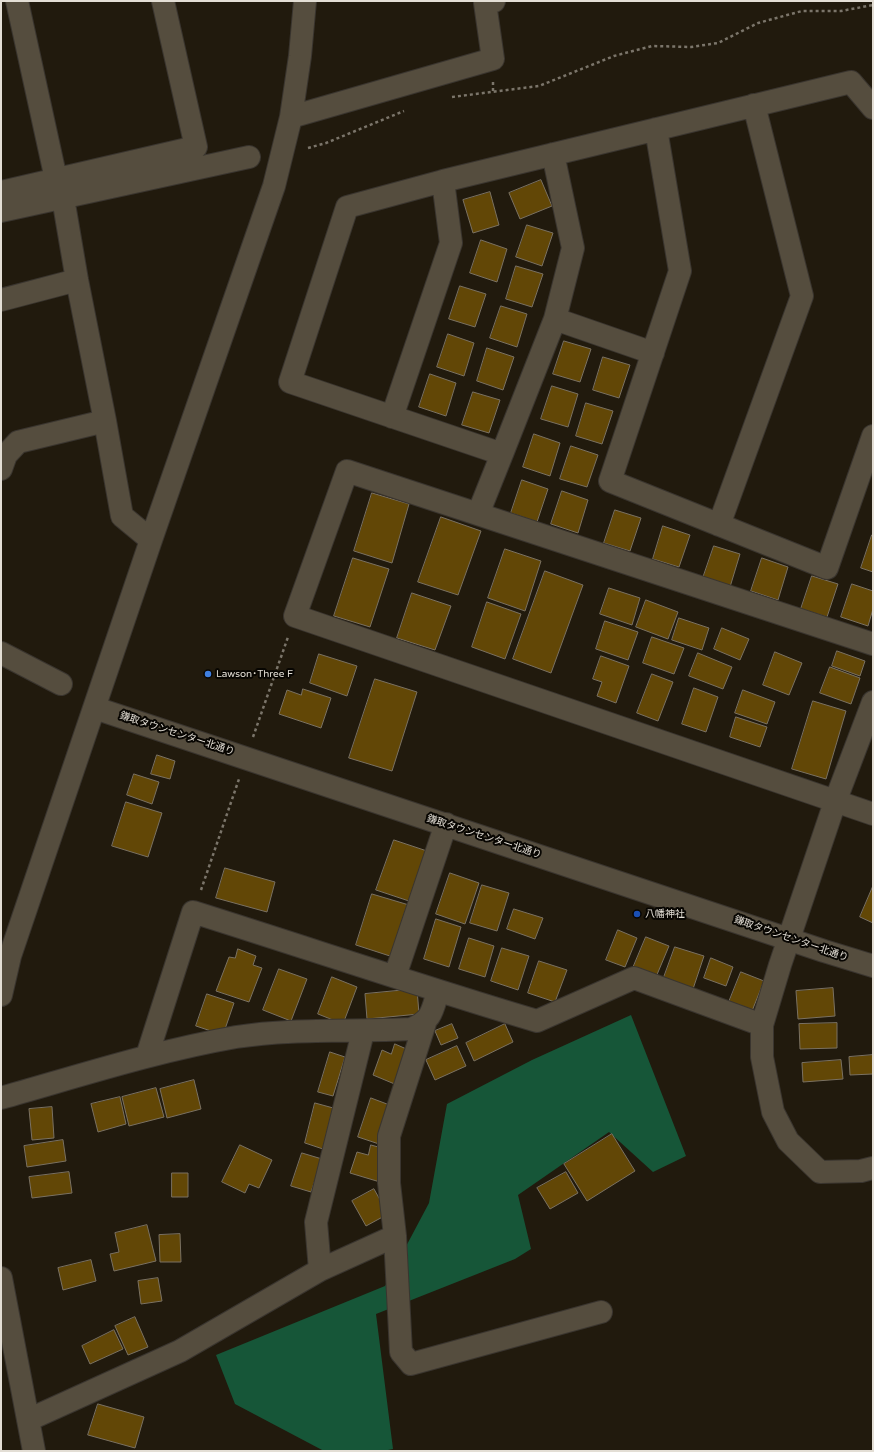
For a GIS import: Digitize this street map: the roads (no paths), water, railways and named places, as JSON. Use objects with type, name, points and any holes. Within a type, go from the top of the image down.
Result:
[{"type":"street","points":[[18,1],[59,188],[105,421],[122,516],[151,540]]},
{"type":"street","points":[[1,212],[59,188],[196,147],[164,1]]},
{"type":"street","points":[[1,995],[10,956],[151,540],[274,186],[291,117],[300,56],[305,1]]},
{"type":"street","points":[[291,117],[493,59],[488,2]]},
{"type":"street","points":[[502,454],[290,382],[347,207],[443,181],[851,82],[873,108]]},
{"type":"street","points":[[719,525],[802,296],[754,105]]},
{"type":"street","points":[[656,129],[680,271],[610,481],[828,568],[873,436]]},
{"type":"street","points":[[478,514],[555,319],[573,248],[553,154]]},
{"type":"street","points":[[1,192],[59,188],[249,157]]},
{"type":"street","points":[[392,417],[451,243],[443,181]]},
{"type":"street","points":[[1,300],[77,280]]},
{"type":"street","points":[[555,319],[653,353]]},
{"type":"street","points":[[1,469],[6,455],[18,442],[105,421]]},
{"type":"street","points":[[873,644],[347,471],[295,616],[873,814]]},
{"type":"street","points":[[1,653],[61,684]]},
{"type":"street","points":[[873,702],[835,802],[762,1025],[762,1057],[773,1112],[788,1141],[820,1172],[861,1171],[873,1168]]},
{"type":"street","name":"鎌取タウンセンター北通り","points":[[95,708],[873,966]]},
{"type":"street","points":[[395,976],[446,824]]},
{"type":"street","points":[[147,1056],[193,912],[438,991],[537,1021],[634,978],[762,1025]]},
{"type":"street","points":[[438,991],[432,1012],[425,1023],[389,1136],[389,1183],[395,1236],[401,1352],[411,1364],[601,1312]]},
{"type":"street","points":[[1,1098],[147,1056],[236,1037],[264,1034],[363,1032],[411,1029],[425,1023]]},
{"type":"street","points":[[320,1270],[316,1222],[363,1032]]},
{"type":"street","points":[[28,1420],[180,1351],[320,1270],[395,1236]]},
{"type":"street","points":[[1,1278],[34,1451]]},
{"type":"place","name":"Lawson･Three F","points":[[208,674]]},
{"type":"place","name":"八幡神社","points":[[637,914]]}]
